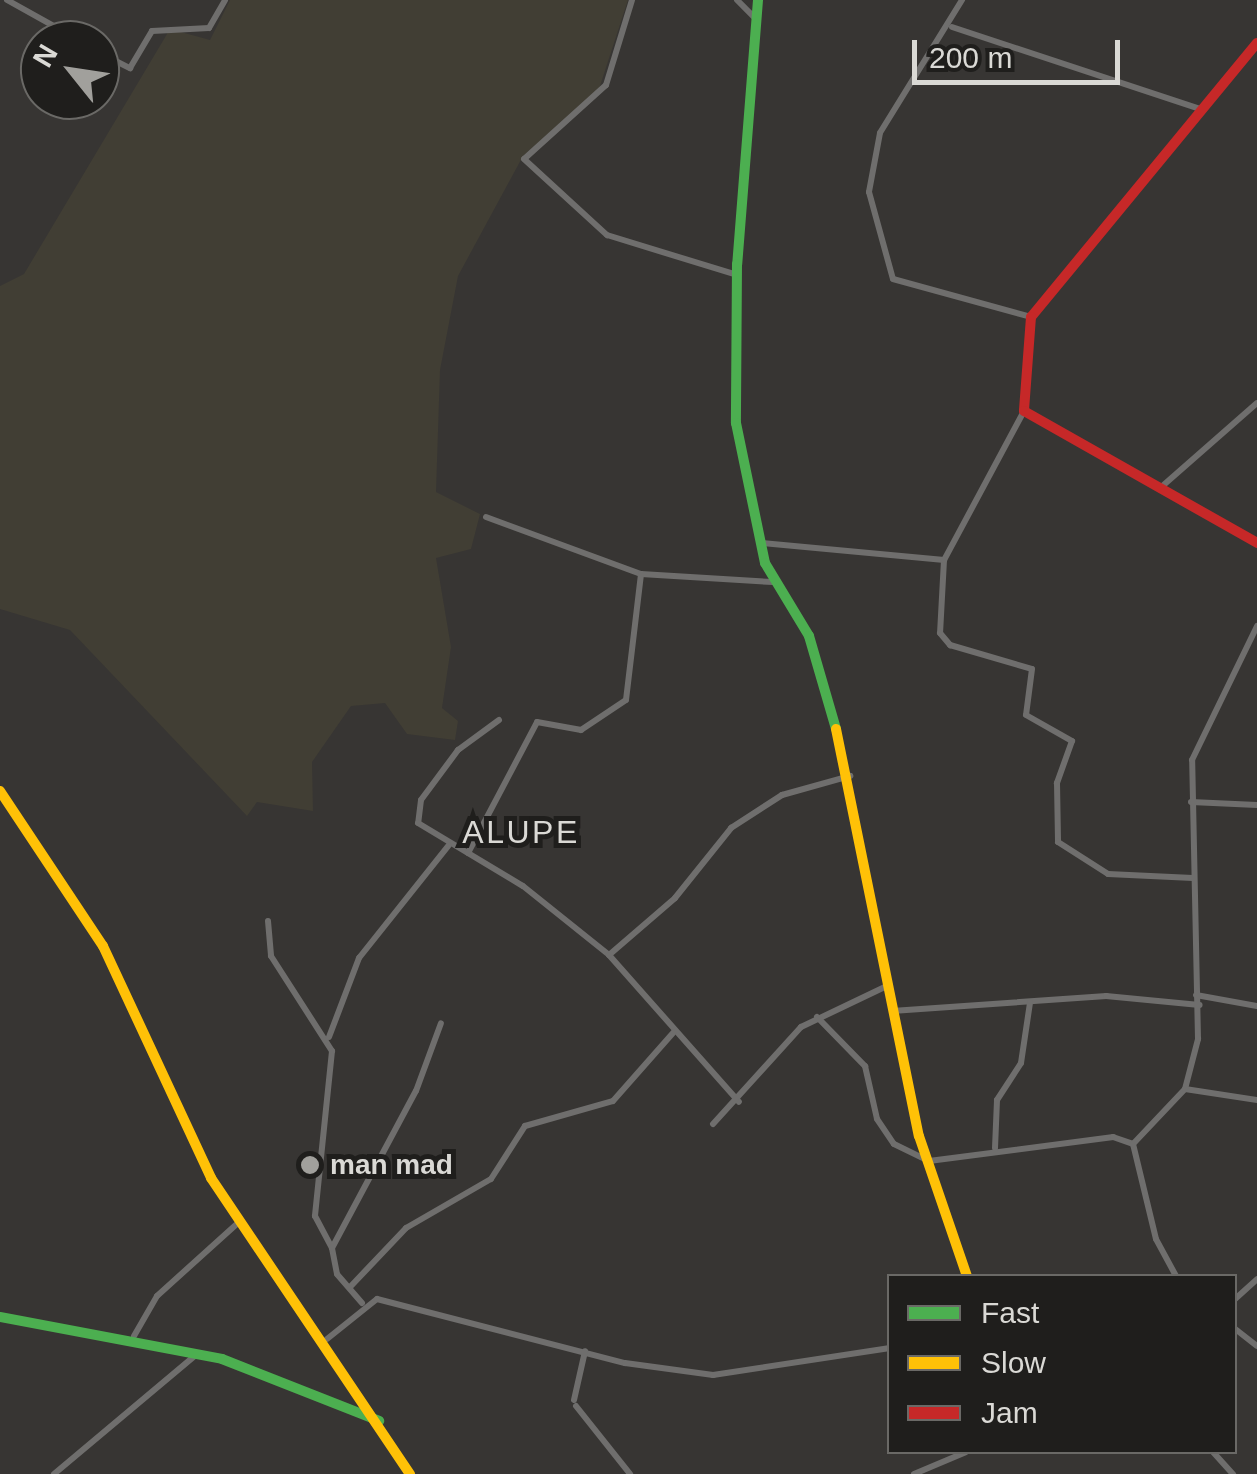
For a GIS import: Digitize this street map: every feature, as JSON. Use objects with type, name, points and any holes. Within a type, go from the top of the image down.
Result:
[{"type":"street","points":[[6,0],[42,20]]},
{"type":"street","points":[[120,63],[130,68],[152,31],[209,28],[225,0]]},
{"type":"street","points":[[632,0],[606,84],[524,159],[606,234],[737,275]]},
{"type":"street","points":[[736,0],[760,22]]},
{"type":"street","points":[[758,0],[760,22],[737,275],[736,423],[759,542],[773,582],[810,636],[850,776],[891,1011],[929,1161],[965,1274]]},
{"type":"street","points":[[962,0],[952,26],[872,152],[868,192],[888,272],[1030,317]]},
{"type":"street","points":[[952,26],[1200,109]]},
{"type":"street","points":[[1194,878],[1108,874],[1058,842],[1057,784],[1072,741],[1026,714],[1027,665],[944,640],[944,560],[1024,411],[1030,317],[1257,43]]},
{"type":"street","points":[[1158,490],[1257,402]]},
{"type":"street","points":[[1024,411],[1257,543]]},
{"type":"street","points":[[486,517],[641,574],[773,582]]},
{"type":"street","points":[[759,542],[944,560]]},
{"type":"street","points":[[468,854],[537,722],[581,730],[626,700],[641,574]]},
{"type":"street","points":[[1133,1144],[1184,1089],[1200,1005],[1194,996],[1190,802],[1206,721],[1257,626]]},
{"type":"street","points":[[499,720],[458,750],[421,800],[418,823],[609,955],[739,1102]]},
{"type":"street","points":[[609,955],[675,898],[731,828],[782,795],[850,776]]},
{"type":"street","points":[[0,792],[88,918],[186,1132],[241,1220],[327,1339],[410,1474]]},
{"type":"street","points":[[1190,802],[1257,805]]},
{"type":"street","points":[[449,845],[359,958],[329,1037],[332,1089],[314,1216],[362,1302],[432,1310],[600,1356],[730,1376],[826,1351],[887,1348]]},
{"type":"street","points":[[268,921],[271,956],[329,1037]]},
{"type":"street","points":[[712,1124],[739,1102],[817,1017],[889,984]]},
{"type":"street","points":[[891,1011],[1194,996],[1257,1006]]},
{"type":"street","points":[[994,1148],[996,1100],[1021,1063],[1030,1003]]},
{"type":"street","points":[[817,1017],[865,1066],[877,1119],[894,1144],[929,1161],[994,1148],[1112,1137],[1133,1144]]},
{"type":"street","points":[[332,1248],[416,1091],[441,1022]]},
{"type":"street","points":[[351,1286],[406,1228],[491,1179],[525,1126],[613,1101],[674,1033]]},
{"type":"street","points":[[1184,1089],[1257,1100]]},
{"type":"street","points":[[1133,1144],[1156,1239],[1175,1274]]},
{"type":"street","points":[[134,1336],[156,1296],[241,1220]]},
{"type":"street","points":[[1237,1297],[1257,1279]]},
{"type":"street","points":[[327,1339],[362,1302]]},
{"type":"street","points":[[0,1317],[134,1336],[198,1352],[379,1421]]},
{"type":"street","points":[[1237,1330],[1257,1346]]},
{"type":"street","points":[[585,1351],[588,1363],[575,1403],[630,1474]]},
{"type":"street","points":[[54,1474],[198,1352]]},
{"type":"street","points":[[588,1363],[600,1356]]},
{"type":"street","points":[[914,1474],[961,1454]]},
{"type":"street","points":[[1215,1454],[1233,1474]]},
{"type":"shaded area","points":[[230,0],[628,0],[599,89],[523,156],[458,276],[440,370],[436,492],[480,514],[471,549],[436,558],[451,647],[442,708],[458,721],[455,740],[407,734],[385,703],[351,706],[312,762],[313,811],[257,802],[247,816],[70,630],[0,609],[0,286],[24,274],[116,120],[120,120],[120,113],[170,29],[210,40]]},
{"type":"traffic: fast","points":[[758,0],[737,264],[736,423],[765,563],[809,636],[836,729]]},
{"type":"traffic: fast","points":[[0,1317],[222,1359],[379,1421]]},
{"type":"traffic: slow","points":[[836,729],[919,1136],[966,1274]]},
{"type":"traffic: slow","points":[[0,791],[103,946],[211,1178],[410,1474]]},
{"type":"traffic: jam","points":[[1257,43],[1031,317],[1024,411],[1257,543]]},
{"type":"place","name":"man mad","points":[[310,1165]]},
{"type":"district","name":"ALUPE","points":[[521,832]]}]
